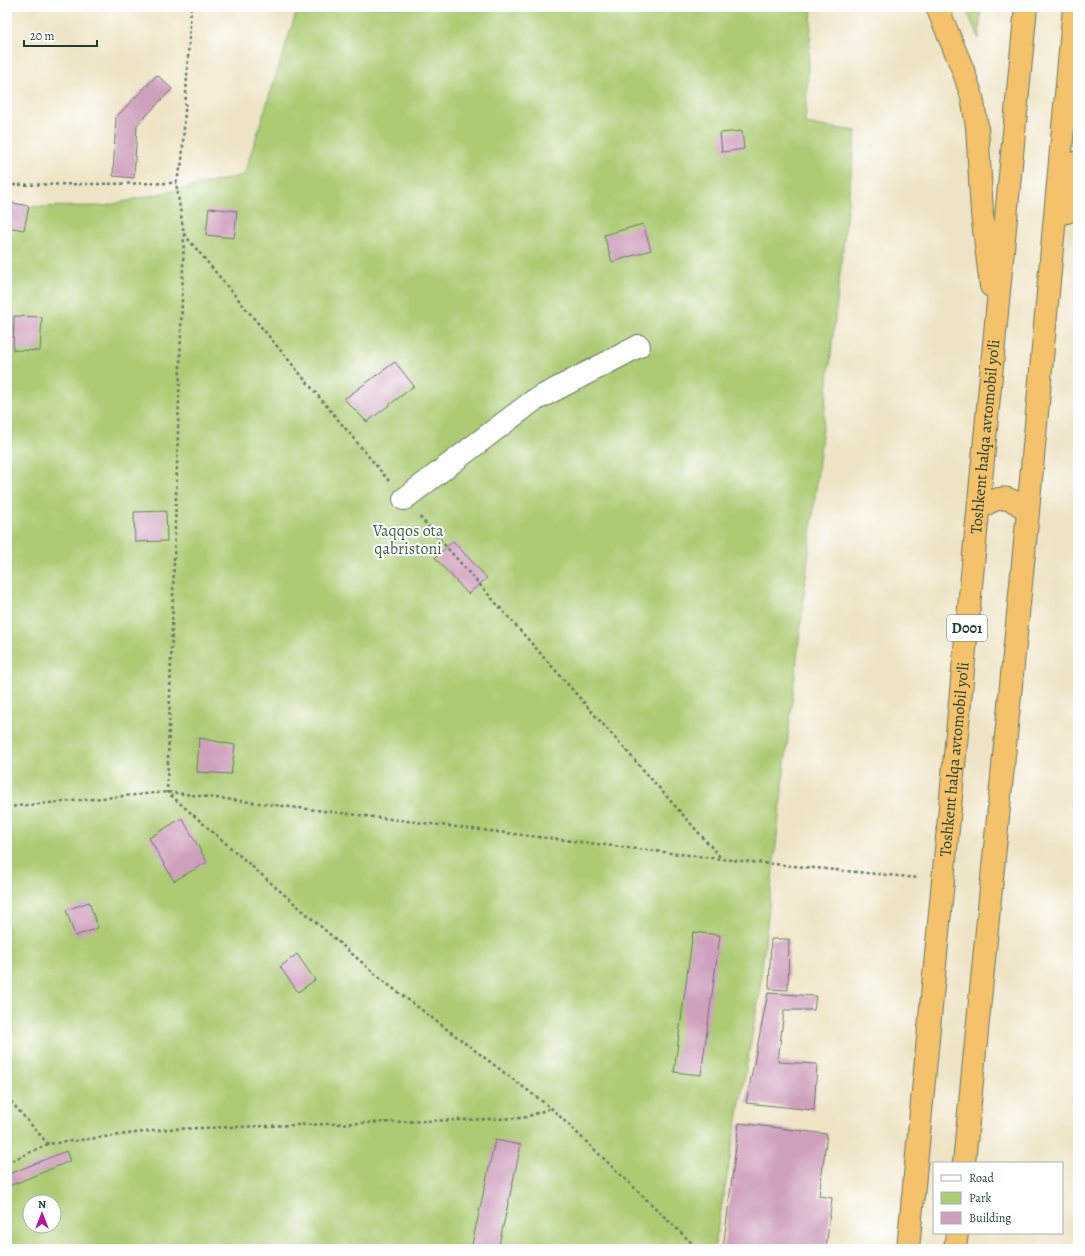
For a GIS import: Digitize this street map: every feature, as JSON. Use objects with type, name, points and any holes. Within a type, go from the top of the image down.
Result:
[{"type":"highway","points":[[937,7],[963,70],[972,97],[977,126],[982,213],[996,331]]},
{"type":"highway","name":"Toshkent halqa avtomobil yo'li","points":[[908,1249],[1026,7]]},
{"type":"highway","points":[[964,1162],[1028,512],[1074,7]]},
{"type":"highway","points":[[1045,331],[1078,162]]},
{"type":"highway","points":[[979,509],[991,500],[1003,498],[1018,502],[1028,512]]},
{"type":"highway","points":[[955,1249],[957,1234]]},
{"type":"lane","points":[[404,499],[533,401],[639,346]]},
{"type":"path","points":[[167,792],[184,234],[176,183],[182,162],[191,7]]},
{"type":"path","points":[[7,185],[176,183]]},
{"type":"path","points":[[184,234],[404,499],[721,859]]},
{"type":"path","points":[[167,792],[382,980],[552,1108],[698,1249]]},
{"type":"path","points":[[7,807],[167,792],[721,859],[942,880]]},
{"type":"path","points":[[7,1097],[48,1144]]},
{"type":"path","points":[[7,1163],[48,1144],[168,1129],[523,1118],[552,1108]]},
{"type":"green space","name":"Vaqqos ota qabristoni","points":[[298,7],[812,7],[805,124],[856,131],[759,996],[714,1249],[7,1249],[7,207],[104,206],[244,175]]},
{"type":"green space","points":[[965,7],[981,7],[979,39]]},
{"type":"building","points":[[157,75],[172,89],[137,125],[134,178],[113,176],[116,117]]},
{"type":"building","points":[[742,131],[744,149],[722,152],[720,133]]},
{"type":"building","points":[[7,202],[29,206],[24,230],[7,227]]},
{"type":"building","points":[[209,208],[237,211],[234,238],[206,235]]},
{"type":"building","points":[[643,224],[651,250],[612,262],[604,235]]},
{"type":"building","points":[[14,316],[42,317],[40,351],[13,350]]},
{"type":"building","points":[[395,362],[414,386],[367,422],[344,399]]},
{"type":"building","points":[[166,511],[167,541],[135,542],[134,512]]},
{"type":"building","points":[[453,541],[487,578],[468,594],[435,558]]},
{"type":"building","points":[[199,738],[235,745],[231,774],[197,772]]},
{"type":"building","points":[[182,818],[207,862],[174,881],[149,838]]},
{"type":"building","points":[[89,902],[98,928],[75,936],[66,910]]},
{"type":"building","points":[[693,932],[720,935],[701,1075],[674,1072]]},
{"type":"building","points":[[771,939],[789,939],[788,990],[769,989]]},
{"type":"building","points":[[297,954],[315,980],[298,992],[280,967]]},
{"type":"building","points":[[768,993],[816,996],[814,1010],[784,1010],[778,1062],[817,1064],[814,1110],[746,1103]]},
{"type":"building","points":[[739,1123],[827,1134],[819,1196],[832,1198],[826,1249],[723,1249]]},
{"type":"building","points":[[495,1140],[521,1145],[498,1249],[471,1249]]},
{"type":"building","points":[[66,1151],[70,1161],[7,1187],[7,1175]]}]
